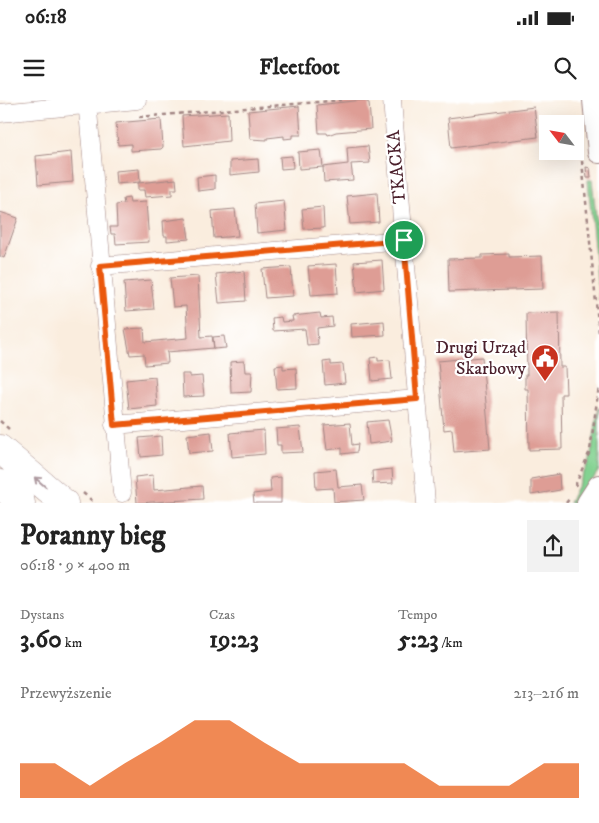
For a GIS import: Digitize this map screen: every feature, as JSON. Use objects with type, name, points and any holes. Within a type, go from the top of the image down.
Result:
[{"type":"main road","points":[[0,448],[64,503]]},
{"type":"main road","points":[[0,484],[22,503]]},
{"type":"street","name":"TKACKA","points":[[392,100],[426,503]]},
{"type":"street","points":[[590,153],[594,100]]},
{"type":"street","points":[[87,102],[114,425],[122,493]]},
{"type":"street","points":[[0,113],[87,102],[137,109]]},
{"type":"street","points":[[100,266],[404,240]]},
{"type":"street","points":[[114,425],[417,399]]},
{"type":"street","points":[[588,503],[599,486]]},
{"type":"path","points":[[137,109],[342,100]]},
{"type":"path","points":[[590,153],[599,333]]},
{"type":"path","points":[[566,503],[590,451],[599,386]]},
{"type":"green space","points":[[588,180],[592,180],[599,246],[599,300]]},
{"type":"green space","points":[[599,408],[599,470],[578,503],[569,503],[590,460]]},
{"type":"building","points":[[363,100],[369,103],[371,129],[336,132],[328,135],[327,133],[319,133],[317,105]]},
{"type":"building","points":[[299,106],[301,135],[293,135],[293,138],[284,139],[284,136],[267,138],[267,140],[250,139],[248,111]]},
{"type":"building","points":[[534,107],[538,137],[451,148],[448,118]]},
{"type":"building","points":[[228,113],[229,141],[184,146],[182,116]]},
{"type":"building","points":[[161,119],[163,147],[161,149],[131,151],[131,144],[118,145],[116,123]]},
{"type":"building","points":[[368,146],[370,163],[351,164],[353,180],[324,182],[323,167],[348,164],[347,148]]},
{"type":"building","points":[[321,150],[323,167],[299,169],[298,152]]},
{"type":"building","points":[[71,152],[73,182],[38,185],[36,156]]},
{"type":"building","points":[[292,156],[293,168],[281,169],[280,157]]},
{"type":"building","points":[[258,159],[259,172],[230,175],[230,161]]},
{"type":"building","points":[[586,167],[590,168],[591,178],[587,178]]},
{"type":"building","points":[[139,169],[140,182],[116,184],[115,171]]},
{"type":"building","points":[[215,175],[215,189],[198,191],[197,177]]},
{"type":"building","points":[[176,179],[177,189],[172,189],[172,195],[145,197],[144,190],[138,190],[138,183]]},
{"type":"building","points":[[377,193],[379,222],[350,224],[347,196]]},
{"type":"building","points":[[129,198],[130,203],[146,202],[149,242],[116,244],[115,234],[111,234],[110,227],[117,227],[116,205],[124,204],[123,199]]},
{"type":"building","points":[[284,201],[287,230],[257,233],[255,204]]},
{"type":"building","points":[[323,207],[324,228],[304,229],[302,209]]},
{"type":"building","points":[[235,209],[238,236],[214,238],[212,211]]},
{"type":"building","points":[[0,212],[18,218],[4,258],[0,256]]},
{"type":"building","points":[[186,218],[189,239],[167,241],[167,236],[164,236],[163,221]]},
{"type":"building","points":[[509,254],[509,257],[542,256],[543,289],[449,292],[448,259],[482,258],[482,255]]},
{"type":"building","points":[[382,260],[384,289],[357,292],[354,262]]},
{"type":"building","points":[[336,264],[338,293],[311,295],[308,266]]},
{"type":"building","points":[[291,267],[293,296],[265,298],[262,269]]},
{"type":"building","points":[[244,271],[246,301],[219,303],[216,274]]},
{"type":"building","points":[[198,276],[201,337],[212,336],[214,348],[167,352],[168,363],[145,365],[144,354],[130,355],[125,329],[144,328],[145,342],[188,338],[186,306],[173,307],[170,278]]},
{"type":"building","points":[[151,280],[154,309],[126,311],[124,282]]},
{"type":"building","name":"Drugi Urząd Skarbowy","points":[[559,312],[560,367],[565,367],[566,394],[561,394],[562,449],[529,450],[528,389],[525,389],[525,375],[527,375],[526,313]]},
{"type":"building","points":[[320,313],[321,318],[332,317],[333,326],[317,328],[318,344],[307,345],[305,329],[273,331],[272,318],[281,317],[282,322],[293,321],[292,316]]},
{"type":"building","points":[[384,321],[385,335],[352,337],[351,324]]},
{"type":"building","points":[[224,336],[226,348],[214,349],[213,337]]},
{"type":"building","points":[[378,357],[378,361],[390,360],[392,379],[372,381],[370,358]]},
{"type":"building","points":[[482,357],[490,449],[454,452],[452,429],[444,430],[438,361]]},
{"type":"building","points":[[244,361],[245,372],[252,372],[251,392],[231,393],[230,362]]},
{"type":"building","points":[[331,361],[331,365],[343,364],[345,383],[325,385],[323,362]]},
{"type":"building","points":[[283,365],[283,369],[296,368],[297,388],[277,389],[275,366]]},
{"type":"building","points":[[182,374],[190,374],[190,377],[202,376],[204,396],[183,397]]},
{"type":"building","points":[[155,377],[157,406],[129,409],[126,380]]},
{"type":"building","points":[[388,420],[392,441],[369,444],[367,422]]},
{"type":"building","points":[[350,423],[352,445],[358,444],[357,452],[342,454],[342,448],[327,450],[324,425]]},
{"type":"building","points":[[300,427],[303,452],[281,453],[281,445],[277,445],[276,429]]},
{"type":"building","points":[[264,430],[265,454],[232,457],[230,433]]},
{"type":"building","points":[[211,432],[213,451],[189,453],[187,435]]},
{"type":"building","points":[[161,436],[162,455],[141,457],[139,438]]},
{"type":"building","points":[[336,469],[338,487],[362,485],[364,500],[334,502],[333,488],[316,489],[315,471]]},
{"type":"building","points":[[392,469],[393,483],[373,484],[372,471]]},
{"type":"building","points":[[559,474],[560,490],[531,495],[531,479]]},
{"type":"building","points":[[153,475],[154,490],[202,486],[203,499],[137,503],[135,477]]},
{"type":"building","points":[[281,477],[281,503],[254,503],[253,494],[271,492],[270,478]]},
{"type":"place","name":"Drugi Urząd Skarbowy","points":[[545,382]]},
{"type":"route","points":[[404,240],[417,399],[114,425],[100,266],[404,240]]}]
